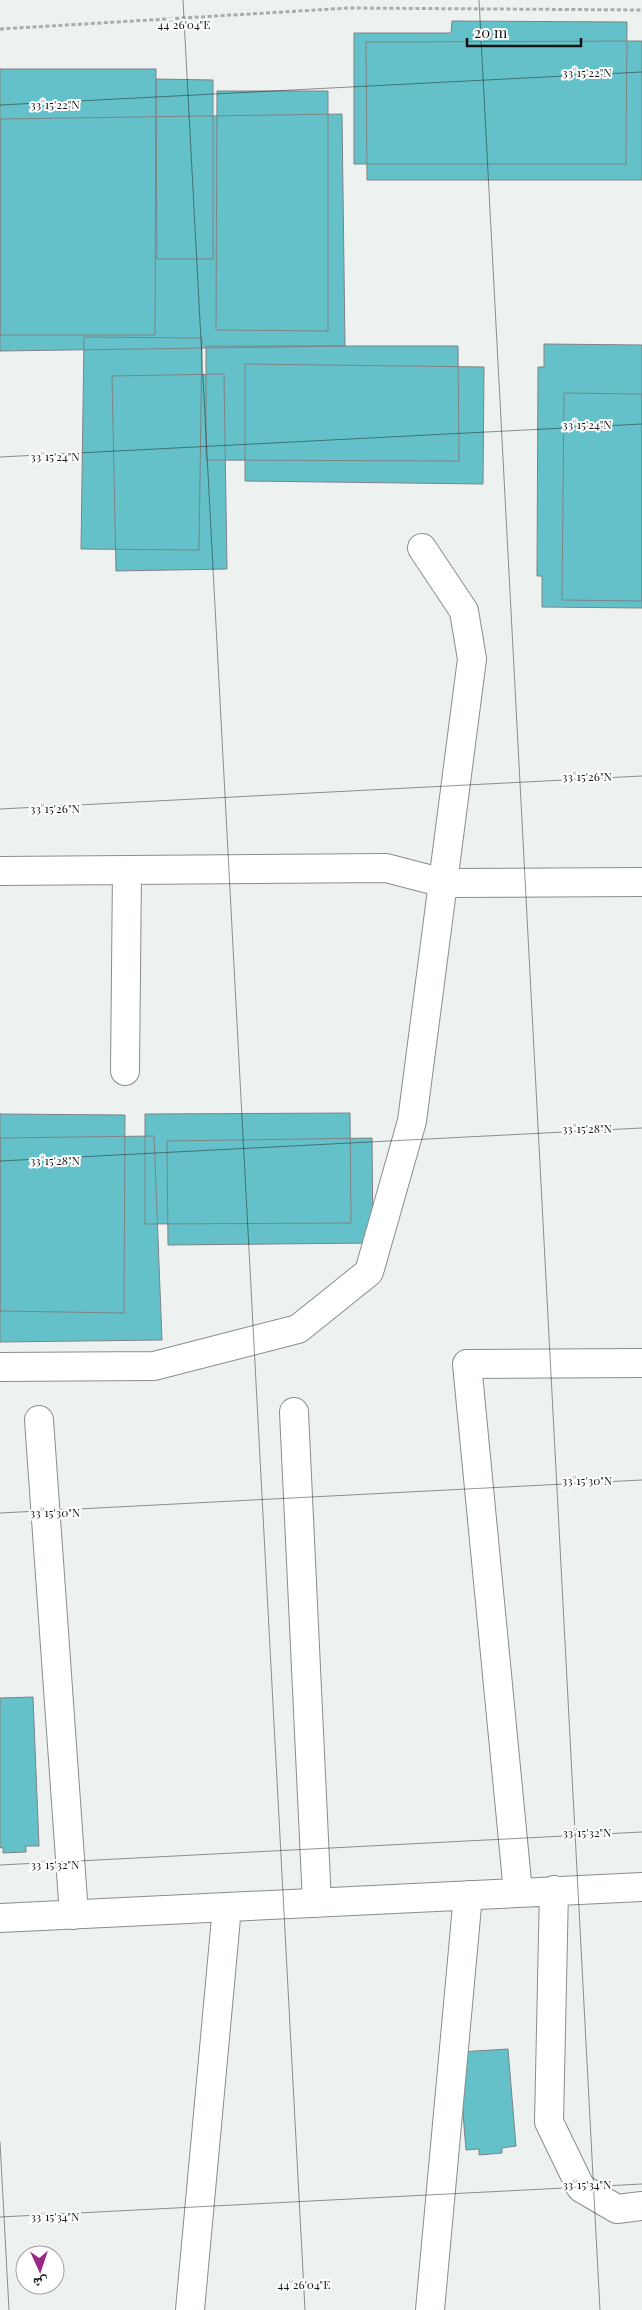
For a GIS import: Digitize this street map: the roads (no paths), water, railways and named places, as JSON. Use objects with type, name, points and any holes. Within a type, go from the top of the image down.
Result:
[{"type":"street","points":[[0,1367],[154,1366],[298,1329],[368,1272],[412,1121],[472,659],[464,611],[422,548]]},
{"type":"street","points":[[0,871],[386,868],[444,883],[642,882]]},
{"type":"street","points":[[125,1071],[127,870]]},
{"type":"street","points":[[518,1892],[467,1364],[642,1363]]},
{"type":"street","points":[[294,1412],[317,1903]]},
{"type":"street","points":[[39,1420],[74,1915]]},
{"type":"street","points":[[0,1918],[642,1887]]},
{"type":"street","points":[[554,1890],[549,2122],[581,2188],[617,2209],[642,2206]]},
{"type":"street","points":[[430,2310],[468,1895]]},
{"type":"street","points":[[190,2310],[227,1907]]}]
